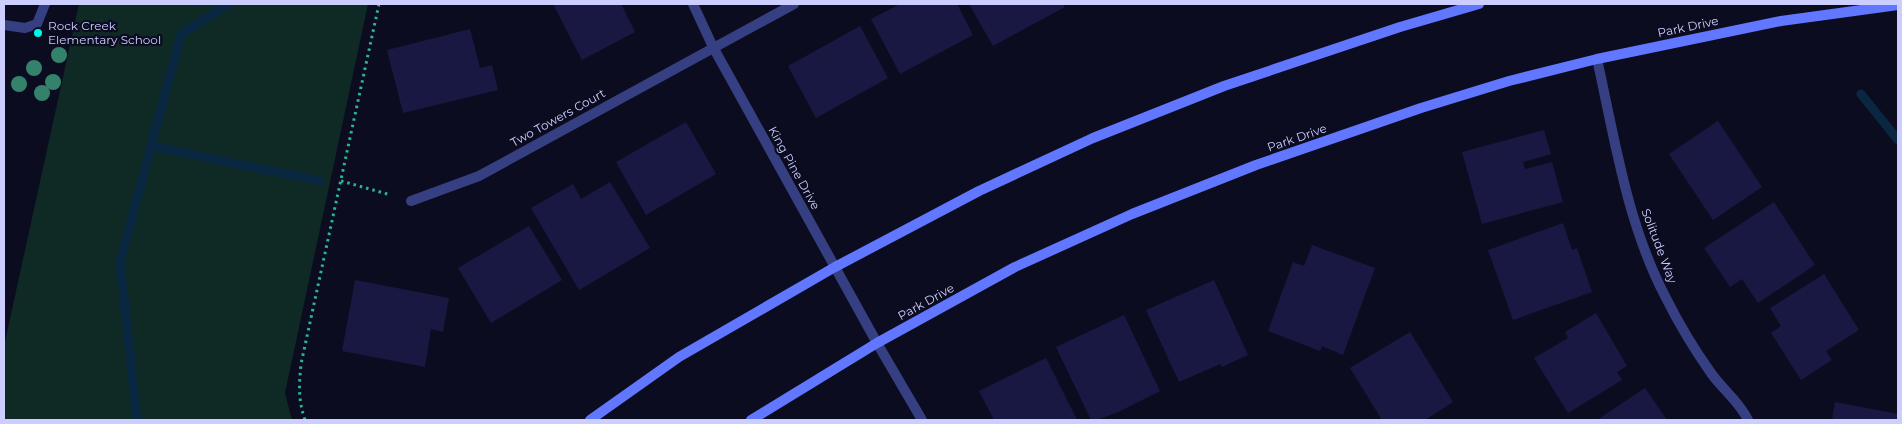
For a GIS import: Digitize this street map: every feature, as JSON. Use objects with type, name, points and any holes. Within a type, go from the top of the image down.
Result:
[{"type":"main road","points":[[590,420],[679,357],[835,267],[979,191],[1093,138],[1224,86],[1400,27],[1479,4]]},
{"type":"main road","name":"Park Drive","points":[[751,420],[877,343],[1015,267],[1132,214],[1256,166],[1421,108],[1509,81],[1596,59],[1781,21],[1898,5]]},
{"type":"street","points":[[4,26],[25,28],[37,24],[45,4]]},
{"type":"street","name":"King Pine Drive","points":[[693,4],[713,47],[877,343],[922,420]]},
{"type":"street","name":"Two Towers Court","points":[[411,201],[480,176],[794,4]]},
{"type":"street","name":"Solitude Way","points":[[1596,59],[1625,191],[1644,251],[1666,297],[1692,344],[1712,375],[1737,403],[1748,420]]},
{"type":"path","points":[[305,420],[298,392],[301,364],[380,4]]},
{"type":"path","points":[[341,181],[411,201]]},
{"type":"green space","points":[[79,4],[368,4],[285,393],[292,420],[4,420],[4,346]]},
{"type":"building","points":[[553,4],[621,4],[635,32],[582,60]]},
{"type":"building","points":[[900,4],[957,4],[973,35],[900,74],[871,19]]},
{"type":"building","points":[[969,4],[1063,4],[1065,7],[993,46]]},
{"type":"building","points":[[860,26],[888,78],[816,118],[788,66]]},
{"type":"building","points":[[470,29],[480,68],[492,65],[498,90],[403,113],[387,50]]},
{"type":"building","points":[[1718,121],[1762,187],[1713,220],[1669,154]]},
{"type":"building","points":[[686,122],[716,174],[646,215],[616,162]]},
{"type":"building","points":[[1544,130],[1551,154],[1523,162],[1525,169],[1552,162],[1563,202],[1482,224],[1462,152]]},
{"type":"building","points":[[610,182],[650,248],[579,290],[531,208],[573,184],[581,199]]},
{"type":"building","points":[[1774,202],[1815,265],[1758,303],[1742,279],[1730,287],[1704,248]]},
{"type":"building","points":[[1563,223],[1572,250],[1577,248],[1592,292],[1513,320],[1488,250]]},
{"type":"building","points":[[529,226],[562,280],[491,323],[458,268]]},
{"type":"building","points":[[1312,245],[1375,268],[1343,355],[1322,346],[1320,351],[1268,331],[1293,262],[1304,266]]},
{"type":"building","points":[[1824,274],[1859,330],[1826,351],[1832,360],[1801,380],[1771,333],[1781,326],[1770,308]]},
{"type":"building","points":[[355,280],[449,298],[443,332],[431,329],[425,367],[342,351]]},
{"type":"building","points":[[1214,280],[1248,355],[1222,367],[1220,364],[1179,382],[1146,310]]},
{"type":"building","points":[[1596,313],[1627,366],[1617,372],[1622,380],[1568,413],[1534,358],[1568,338],[1565,332]]},
{"type":"building","points":[[1124,315],[1160,391],[1118,412],[1097,420],[1091,420],[1056,347]]},
{"type":"building","points":[[1410,332],[1453,402],[1425,420],[1382,420],[1350,368]]},
{"type":"building","points":[[1046,358],[1077,420],[994,420],[979,391]]},
{"type":"building","points":[[1645,388],[1667,420],[1597,420]]},
{"type":"building","points":[[1835,402],[1898,414],[1898,420],[1832,420]]},
{"type":"waterway","points":[[137,420],[120,262],[181,34],[229,4]]},
{"type":"waterway","points":[[1861,94],[1898,140]]},
{"type":"waterway","points":[[151,146],[320,181]]},
{"type":"place","name":"Rock Creek Elementary School","points":[[38,33]]}]
